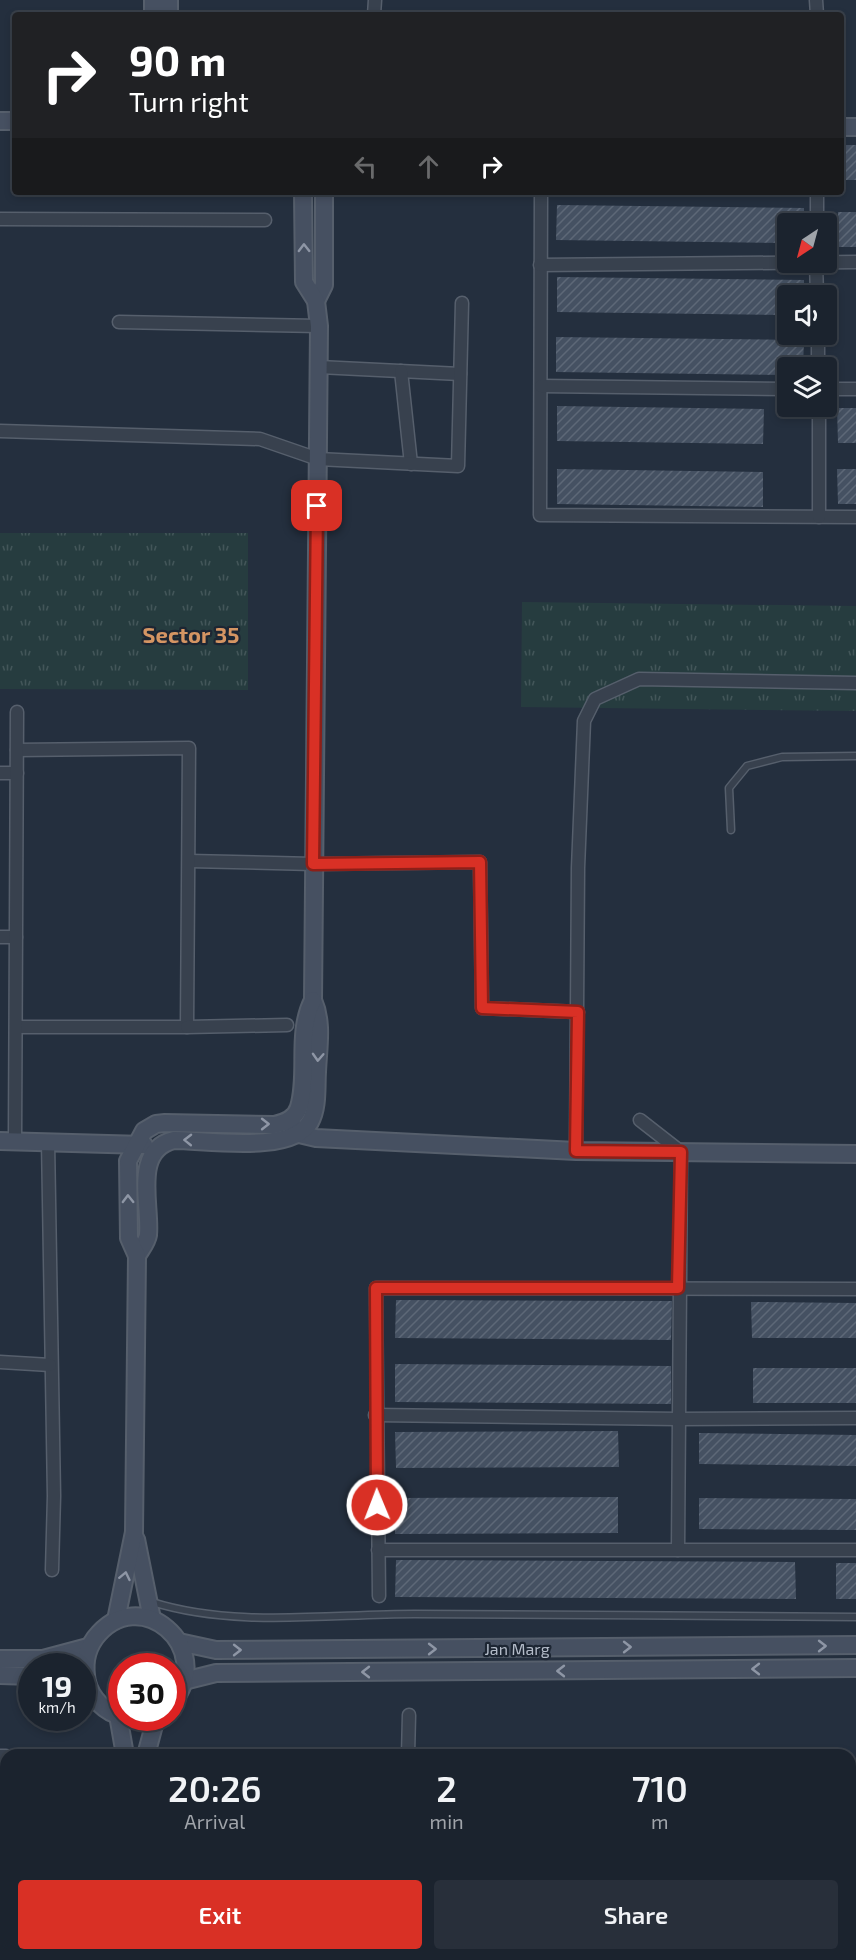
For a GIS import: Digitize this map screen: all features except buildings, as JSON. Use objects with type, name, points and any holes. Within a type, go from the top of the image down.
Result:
[{"type":"street","points":[[17,712],[16,1027],[7,1141],[160,1145],[174,1140],[280,1141],[299,1134],[311,1120],[315,1108],[320,1017],[313,1000],[319,326],[316,301],[304,282],[303,195]]},
{"type":"street","points":[[316,301],[324,285],[324,195]]},
{"type":"street","points":[[541,195],[540,516],[856,517]]},
{"type":"street","points":[[817,195],[817,213]]},
{"type":"street","points":[[0,219],[265,220]]},
{"type":"street","points":[[837,262],[856,262]]},
{"type":"street","points":[[540,265],[777,263]]},
{"type":"street","points":[[0,431],[261,439],[318,459],[458,466],[462,303]]},
{"type":"street","points":[[119,322],[319,326]]},
{"type":"street","points":[[319,367],[460,374]]},
{"type":"street","points":[[401,371],[411,464]]},
{"type":"street","points":[[542,386],[777,389]]},
{"type":"street","points":[[837,389],[856,389]]},
{"type":"street","points":[[819,417],[819,517]]},
{"type":"street","points":[[576,1151],[578,868],[584,721],[594,699],[639,679],[856,684]]},
{"type":"street","points":[[16,750],[189,748],[187,1027]]},
{"type":"street","points":[[0,773],[17,773]]},
{"type":"street","points":[[189,861],[313,864],[480,862],[482,1008],[578,1012]]},
{"type":"street","points":[[0,937],[16,937]]},
{"type":"street","points":[[116,1620],[134,1532],[137,1256],[129,1238],[128,1161],[135,1144],[144,1131],[156,1124],[274,1125],[288,1121],[299,1107],[305,1015],[313,1000]]},
{"type":"street","points":[[16,1027],[287,1025]]},
{"type":"street","points":[[639,1120],[681,1152]]},
{"type":"street","points":[[288,1121],[299,1134],[316,1138],[576,1151],[856,1154]]},
{"type":"street","points":[[48,1141],[54,1496],[52,1570]]},
{"type":"street","points":[[137,1256],[148,1237],[148,1166],[160,1145]]},
{"type":"street","points":[[678,1550],[678,1288],[681,1152]]},
{"type":"street","points":[[379,1596],[375,1415],[376,1288],[856,1289]]},
{"type":"street","points":[[0,1362],[50,1365]]},
{"type":"street","points":[[375,1415],[678,1419],[856,1418]]},
{"type":"street","points":[[134,1532],[152,1619]]},
{"type":"street","points":[[378,1550],[856,1550]]},
{"type":"street","points":[[87,1653],[88,1647],[105,1626],[116,1620],[133,1616],[152,1619],[170,1630],[179,1642],[183,1653]]},
{"type":"street","name":"Jan Marg","points":[[179,1642],[216,1650],[856,1645]]},
{"type":"street","points":[[0,1659],[43,1659],[88,1647]]},
{"type":"street","name":"Jan Marg","points":[[186,1680],[216,1673],[856,1668]]},
{"type":"street","points":[[0,1675],[18,1676]]},
{"type":"street","points":[[96,1699],[108,1708]]},
{"type":"street","points":[[408,1749],[409,1715]]},
{"type":"street","points":[[124,1731],[125,1749]]},
{"type":"street","points":[[148,1749],[153,1731]]},
{"type":"lane","points":[[732,830],[729,788],[747,766],[782,757],[856,756]]},
{"type":"lane","points":[[148,1601],[203,1614],[272,1616],[415,1614],[856,1617]]},
{"type":"green space","points":[[0,533],[248,533],[248,690],[0,689]]},
{"type":"green space","points":[[522,602],[856,606],[856,711],[521,707]]},
{"type":"district","name":"Sector 35","points":[[191,634]]},
{"type":"route","points":[[317,506],[313,864],[480,862],[482,1008],[578,1012],[576,1151],[681,1152],[678,1288],[376,1288],[377,1505]]}]
